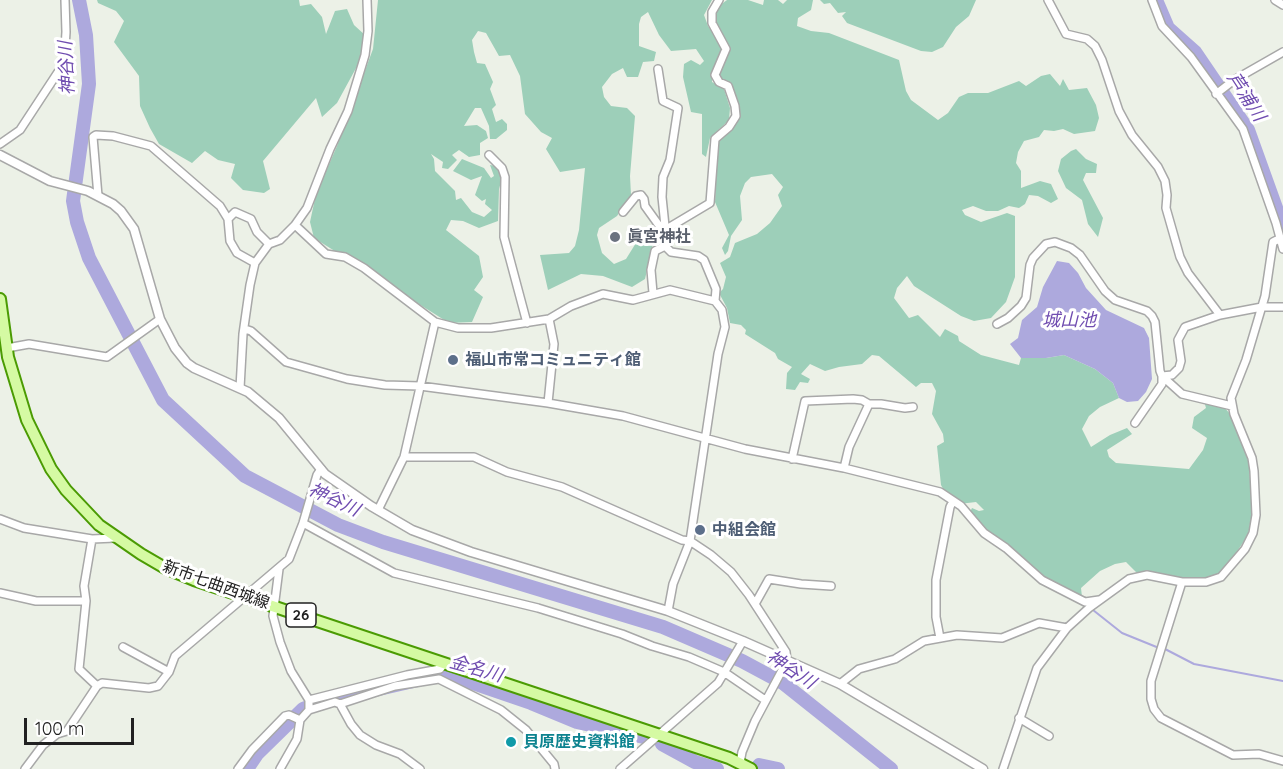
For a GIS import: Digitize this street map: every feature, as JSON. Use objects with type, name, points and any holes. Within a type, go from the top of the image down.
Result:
[{"type":"main road","name":"新市七曲西城線","points":[[0,299],[7,348],[27,420],[51,469],[99,525],[115,538],[165,568],[244,597],[661,735],[751,769]]},
{"type":"street","points":[[0,144],[20,130],[64,63],[66,0]]},
{"type":"street","points":[[240,388],[250,285],[255,263],[269,244],[280,240],[295,225],[307,208],[348,111],[365,55],[368,31],[367,0]]},
{"type":"street","points":[[663,231],[710,203],[715,139],[729,127],[736,116],[728,87],[719,82],[715,75],[726,49],[712,23],[712,12],[719,0]]},
{"type":"street","points":[[1048,0],[1066,34],[1087,39],[1095,46],[1119,111],[1132,135],[1158,167],[1165,180],[1166,208],[1180,256],[1188,273],[1220,315]]},
{"type":"street","points":[[1152,0],[1162,26],[1219,91],[1243,129],[1279,222],[1279,239],[1283,249]]},
{"type":"street","points":[[1275,0],[1283,5]]},
{"type":"street","points":[[1219,91],[1283,51]]},
{"type":"street","points":[[658,69],[663,101],[678,108],[670,160],[663,177],[665,246],[671,252],[698,256],[704,260],[716,289],[715,301]]},
{"type":"street","points":[[98,196],[93,137],[96,135],[113,136],[151,146],[220,206],[228,219],[230,241],[237,253],[255,263]]},
{"type":"street","points":[[0,155],[50,182],[88,191],[113,204],[129,221],[160,319],[175,348],[186,363],[248,392],[279,418],[321,470],[343,488],[378,510],[412,530],[471,552],[668,611],[743,642],[840,684],[983,769]]},
{"type":"street","points":[[489,155],[502,168],[505,177],[504,237],[527,322]]},
{"type":"street","points":[[623,212],[636,196],[641,195],[645,206],[663,231]]},
{"type":"street","points":[[228,219],[235,212],[251,219],[257,232],[269,244]]},
{"type":"street","points":[[295,225],[326,254],[345,257],[364,268],[435,321],[458,328],[491,328],[549,319],[590,298],[603,294],[633,300],[652,293],[670,290],[715,301],[722,310],[725,327],[718,354],[690,541],[673,584],[668,611]]},
{"type":"street","points":[[1003,769],[1037,668],[1067,628],[1098,600],[1129,579],[1147,576],[1182,582],[1206,582],[1221,577],[1245,549],[1253,533],[1256,515],[1252,458],[1232,406],[1234,390],[1262,307],[1273,242],[1279,239]]},
{"type":"street","points":[[997,324],[1008,318],[1026,298],[1030,265],[1033,258],[1046,244],[1055,242],[1062,244],[1080,255],[1105,291],[1115,300],[1147,311],[1155,322],[1162,384],[1135,423]]},
{"type":"street","points":[[652,293],[651,270],[655,251],[665,246]]},
{"type":"street","points":[[1162,376],[1172,375],[1179,368],[1181,361],[1178,340],[1185,327],[1220,315],[1262,307],[1283,307]]},
{"type":"street","points":[[7,348],[29,344],[107,357],[160,319]]},
{"type":"street","points":[[548,403],[554,344],[549,319]]},
{"type":"street","points":[[378,510],[404,457],[435,321]]},
{"type":"street","points":[[245,329],[251,331],[286,362],[347,379],[548,403],[623,416],[706,440],[844,468],[940,492],[961,506],[984,533],[1006,548],[1042,580],[1085,602],[1098,600]]},
{"type":"street","points":[[1162,376],[1182,394],[1232,406]]},
{"type":"street","points":[[792,459],[805,401],[853,399],[869,404],[913,407]]},
{"type":"street","points":[[844,468],[849,447],[869,404]]},
{"type":"street","points":[[404,457],[474,457],[507,472],[562,487],[682,540],[690,541],[731,572],[786,652],[786,662],[765,700],[742,752],[740,763]]},
{"type":"street","points":[[26,769],[43,745],[57,734],[67,731],[97,686],[102,683],[149,688],[158,686],[169,672],[175,656],[289,559],[321,470]]},
{"type":"street","points":[[940,638],[936,617],[936,580],[953,501]]},
{"type":"street","points":[[0,519],[24,528],[92,539],[115,538]]},
{"type":"street","points":[[303,522],[394,573],[538,608],[622,634],[689,657],[724,672],[765,700]]},
{"type":"street","points":[[92,539],[84,586],[86,601],[79,669],[97,686]]},
{"type":"street","points":[[279,569],[276,607],[273,616],[291,671],[309,700],[309,710]]},
{"type":"street","points":[[755,604],[769,579],[831,586]]},
{"type":"street","points":[[1182,582],[1151,681],[1151,699],[1154,709],[1161,717],[1233,755],[1258,754],[1283,761]]},
{"type":"street","points":[[0,593],[36,601],[86,601]]},
{"type":"street","points":[[840,684],[859,669],[895,659],[924,641],[957,635],[1002,638],[1039,623],[1067,628]]},
{"type":"street","points":[[620,769],[718,683],[743,642]]},
{"type":"street","points":[[123,648],[169,672]]},
{"type":"street","points":[[309,700],[440,669],[444,664]]},
{"type":"street","points":[[280,769],[297,739],[300,720],[309,710],[335,702],[340,704],[395,686],[439,679],[501,710],[526,730],[554,764],[555,769]]},
{"type":"street","points":[[340,704],[360,735],[376,745],[400,754],[420,769]]},
{"type":"street","points":[[238,769],[252,750],[278,723],[289,715],[300,720]]},
{"type":"street","points":[[1019,718],[1049,736]]},
{"type":"green space","points":[[97,0],[299,0],[300,6],[311,4],[322,17],[326,34],[335,11],[347,9],[354,25],[366,36],[361,59],[337,103],[322,117],[316,98],[263,161],[270,189],[264,193],[243,190],[231,178],[235,164],[218,160],[205,151],[192,163],[159,144],[140,106],[139,76],[114,42],[124,21],[116,11],[98,3]]},
{"type":"green space","points":[[378,0],[712,0],[704,15],[708,26],[723,47],[712,73],[712,82],[724,89],[730,108],[729,120],[710,138],[706,157],[702,154],[702,114],[691,112],[683,77],[684,64],[691,60],[700,65],[704,61],[696,49],[671,51],[659,35],[648,12],[641,17],[639,24],[639,46],[656,52],[654,61],[643,62],[638,77],[627,77],[623,68],[612,74],[602,87],[604,97],[611,106],[627,108],[635,116],[630,176],[631,195],[617,216],[599,228],[597,235],[602,253],[614,264],[626,259],[636,243],[655,235],[645,279],[632,287],[603,276],[581,274],[548,290],[540,255],[569,253],[575,246],[579,230],[585,168],[560,172],[546,149],[552,138],[541,132],[525,114],[520,76],[510,55],[499,56],[486,33],[478,31],[472,40],[477,63],[485,64],[493,82],[490,89],[496,105],[492,109],[496,122],[502,119],[507,124],[507,130],[496,139],[490,139],[489,126],[481,108],[475,108],[464,126],[477,125],[486,131],[488,138],[480,143],[480,155],[469,157],[459,150],[452,155],[457,160],[448,169],[442,168],[443,162],[431,154],[435,171],[455,191],[456,200],[461,198],[472,212],[484,217],[492,210],[485,204],[486,199],[482,201],[475,195],[482,176],[471,180],[453,171],[462,159],[484,168],[491,178],[494,176],[490,165],[501,167],[503,175],[499,189],[498,221],[479,228],[463,221],[451,220],[446,230],[479,256],[483,277],[474,290],[483,297],[472,322],[449,323],[314,238],[310,222],[316,194],[337,146],[373,49]]},
{"type":"green space","points":[[727,0],[748,0],[763,5],[764,0],[778,0],[783,4],[787,0],[813,0],[811,10],[798,18],[797,26],[811,31],[829,33],[899,60],[906,91],[911,100],[938,120],[948,113],[959,97],[968,93],[988,93],[1019,81],[1026,86],[1041,76],[1050,74],[1060,86],[1063,79],[1069,90],[1087,88],[1096,105],[1099,118],[1095,131],[1074,134],[1063,129],[1044,130],[1039,137],[1024,141],[1018,152],[1016,163],[1021,171],[1021,188],[1040,181],[1051,184],[1058,199],[1051,203],[1038,196],[1029,195],[1025,204],[1019,208],[1009,206],[998,211],[986,211],[973,206],[962,210],[965,215],[981,222],[1007,213],[1015,216],[1015,277],[1006,302],[991,318],[974,321],[961,316],[914,286],[907,276],[897,288],[894,298],[909,318],[918,315],[940,337],[945,329],[958,336],[959,341],[981,355],[1019,365],[1021,358],[1064,355],[1095,369],[1113,383],[1119,398],[1100,407],[1089,416],[1082,429],[1091,447],[1127,428],[1132,434],[1107,450],[1109,457],[1116,463],[1189,469],[1203,450],[1207,438],[1192,428],[1194,417],[1206,408],[1204,401],[1222,405],[1232,416],[1249,463],[1252,513],[1248,535],[1224,571],[1214,577],[1155,577],[1136,572],[1126,562],[1115,564],[1100,571],[1081,588],[1082,597],[1043,578],[984,535],[967,518],[972,508],[979,511],[984,510],[976,502],[959,504],[946,494],[941,485],[937,446],[944,442],[943,434],[932,414],[936,391],[932,383],[921,383],[916,387],[879,356],[872,355],[862,364],[825,371],[810,364],[801,374],[810,379],[808,383],[800,382],[795,390],[786,389],[787,373],[792,367],[745,334],[746,330],[741,325],[730,323],[727,308],[719,293],[723,289],[726,277],[720,263],[730,257],[735,243],[757,234],[770,223],[782,206],[778,195],[783,187],[772,174],[751,177],[745,183],[740,196],[742,220],[731,236],[725,255],[722,248],[729,235],[715,202],[717,150],[718,141],[734,125],[738,110],[718,73],[727,58],[729,48],[716,23],[715,14],[719,6]]},
{"type":"green space","points":[[820,0],[976,0],[969,16],[956,27],[943,47],[932,52],[921,51],[847,23],[842,16],[846,12],[838,13],[830,3],[824,4]]},
{"type":"green space","points":[[1076,149],[1086,159],[1097,164],[1096,173],[1086,173],[1083,180],[1103,218],[1098,237],[1088,224],[1082,200],[1066,188],[1058,171],[1061,159]]},
{"type":"water","name":"城山池","points":[[1057,261],[1069,263],[1078,273],[1086,288],[1106,310],[1144,328],[1149,338],[1152,379],[1146,392],[1138,401],[1127,402],[1119,398],[1113,383],[1095,369],[1064,355],[1021,358],[1010,344],[1018,338],[1022,320],[1037,307],[1043,287]]},
{"type":"waterway","name":"神谷川","points":[[79,0],[86,35],[89,84],[73,201],[77,222],[89,258],[163,400],[245,476],[338,525],[383,542],[663,627],[742,661],[783,683],[891,769]]},
{"type":"waterway","name":"芦浦川","points":[[1156,0],[1168,28],[1195,52],[1248,130],[1283,227]]},
{"type":"waterway","points":[[1093,610],[1122,633],[1159,648]]},
{"type":"waterway","points":[[1057,623],[1066,624],[1073,618]]},
{"type":"waterway","points":[[922,639],[935,635]]},
{"type":"waterway","points":[[1165,649],[1194,664],[1283,681]]},
{"type":"waterway","points":[[783,683],[798,672],[821,680]]},
{"type":"waterway","name":"金名川","points":[[247,769],[257,754],[303,709],[318,703],[435,676],[452,676],[531,703],[577,722],[648,738]]},
{"type":"waterway","name":"金名川","points":[[662,744],[695,762],[717,769]]},
{"type":"waterway","name":"金名川","points":[[759,765],[778,769]]},
{"type":"place","name":"眞宮神社","points":[[615,237]]},
{"type":"place","name":"福山市常コミュニティ館","points":[[453,360]]},
{"type":"place","name":"中組会館","points":[[700,530]]},
{"type":"place","name":"貝原歴史資料館","points":[[511,742]]}]
